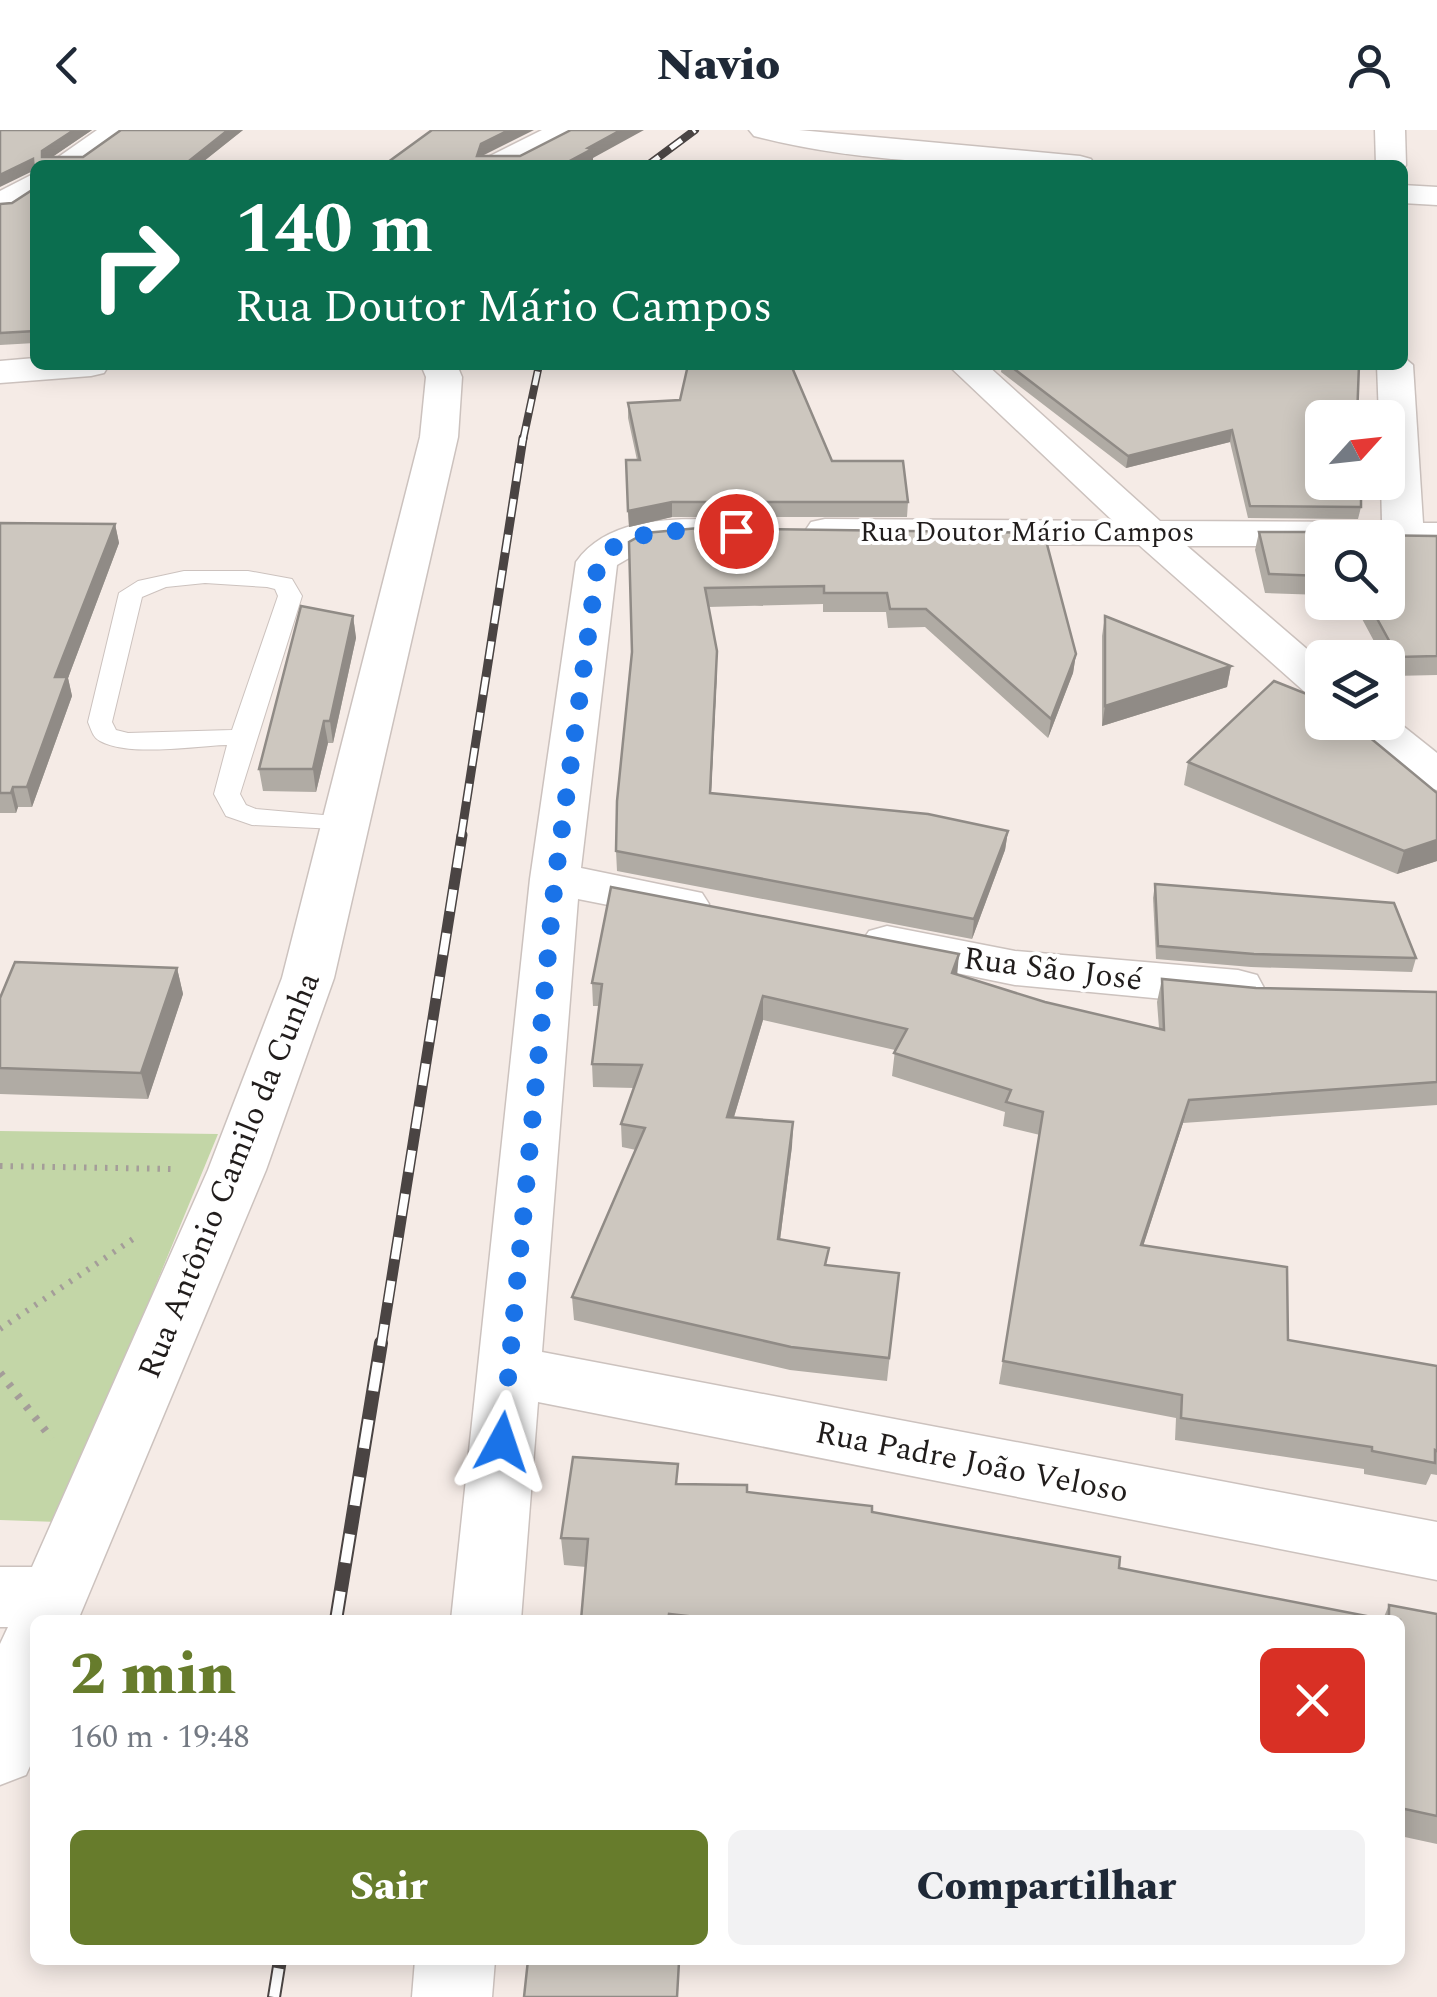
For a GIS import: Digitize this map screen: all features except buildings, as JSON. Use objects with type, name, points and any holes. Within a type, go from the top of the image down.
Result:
[{"type":"street","points":[[70,160],[118,130]]},
{"type":"street","points":[[505,160],[564,130]]},
{"type":"street","points":[[764,130],[825,143],[989,151],[1048,160]]},
{"type":"street","points":[[1390,130],[1390,160]]},
{"type":"street","points":[[1408,194],[1437,196]]},
{"type":"street","points":[[0,372],[30,370]]},
{"type":"street","name":"Rua Antônio Camilo da Cunha","points":[[32,1615],[237,1170],[308,978],[439,437],[444,377],[441,370]]},
{"type":"street","points":[[972,370],[1249,624],[1305,670]]},
{"type":"street","points":[[1402,400],[1405,370]]},
{"type":"street","points":[[1405,448],[1437,436]]},
{"type":"street","points":[[1405,478],[1420,535]]},
{"type":"street","points":[[486,1615],[555,880],[598,562],[618,543],[656,534],[738,531]]},
{"type":"street","name":"Rua Doutor Mário Campos","points":[[797,531],[1420,535]]},
{"type":"street","points":[[1392,740],[1437,776]]},
{"type":"street","points":[[555,880],[728,912]]},
{"type":"street","name":"Rua São José","points":[[843,935],[1016,968],[1287,990]]},
{"type":"street","name":"Rua Padre João Veloso","points":[[508,1371],[1437,1552]]},
{"type":"street","name":"Rua Antônio Camilo da Cunha","points":[[0,1751],[30,1624]]},
{"type":"street","points":[[452,1997],[455,1965]]},
{"type":"lane","points":[[242,737],[127,740],[106,735],[100,722],[131,593],[146,582],[168,578],[266,579],[284,584],[290,596],[226,794],[236,810],[252,817],[348,824]]},
{"type":"path","points":[[0,1166],[237,1170]]},
{"type":"path","points":[[0,1328],[142,1234]]},
{"type":"green space","points":[[0,1131],[218,1134],[58,1522],[0,1520]]},
{"type":"railway","points":[[655,160],[695,130]]},
{"type":"railway","points":[[523,440],[538,370]]},
{"type":"railway","points":[[461,837],[523,438]]},
{"type":"railway","points":[[381,1346],[462,835]]},
{"type":"railway","points":[[337,1615],[381,1343]]},
{"type":"railway","points":[[274,1997],[279,1965]]},
{"type":"route","points":[[502,1442],[555,880],[598,562],[606,550],[618,543],[656,534],[736,531]]}]
